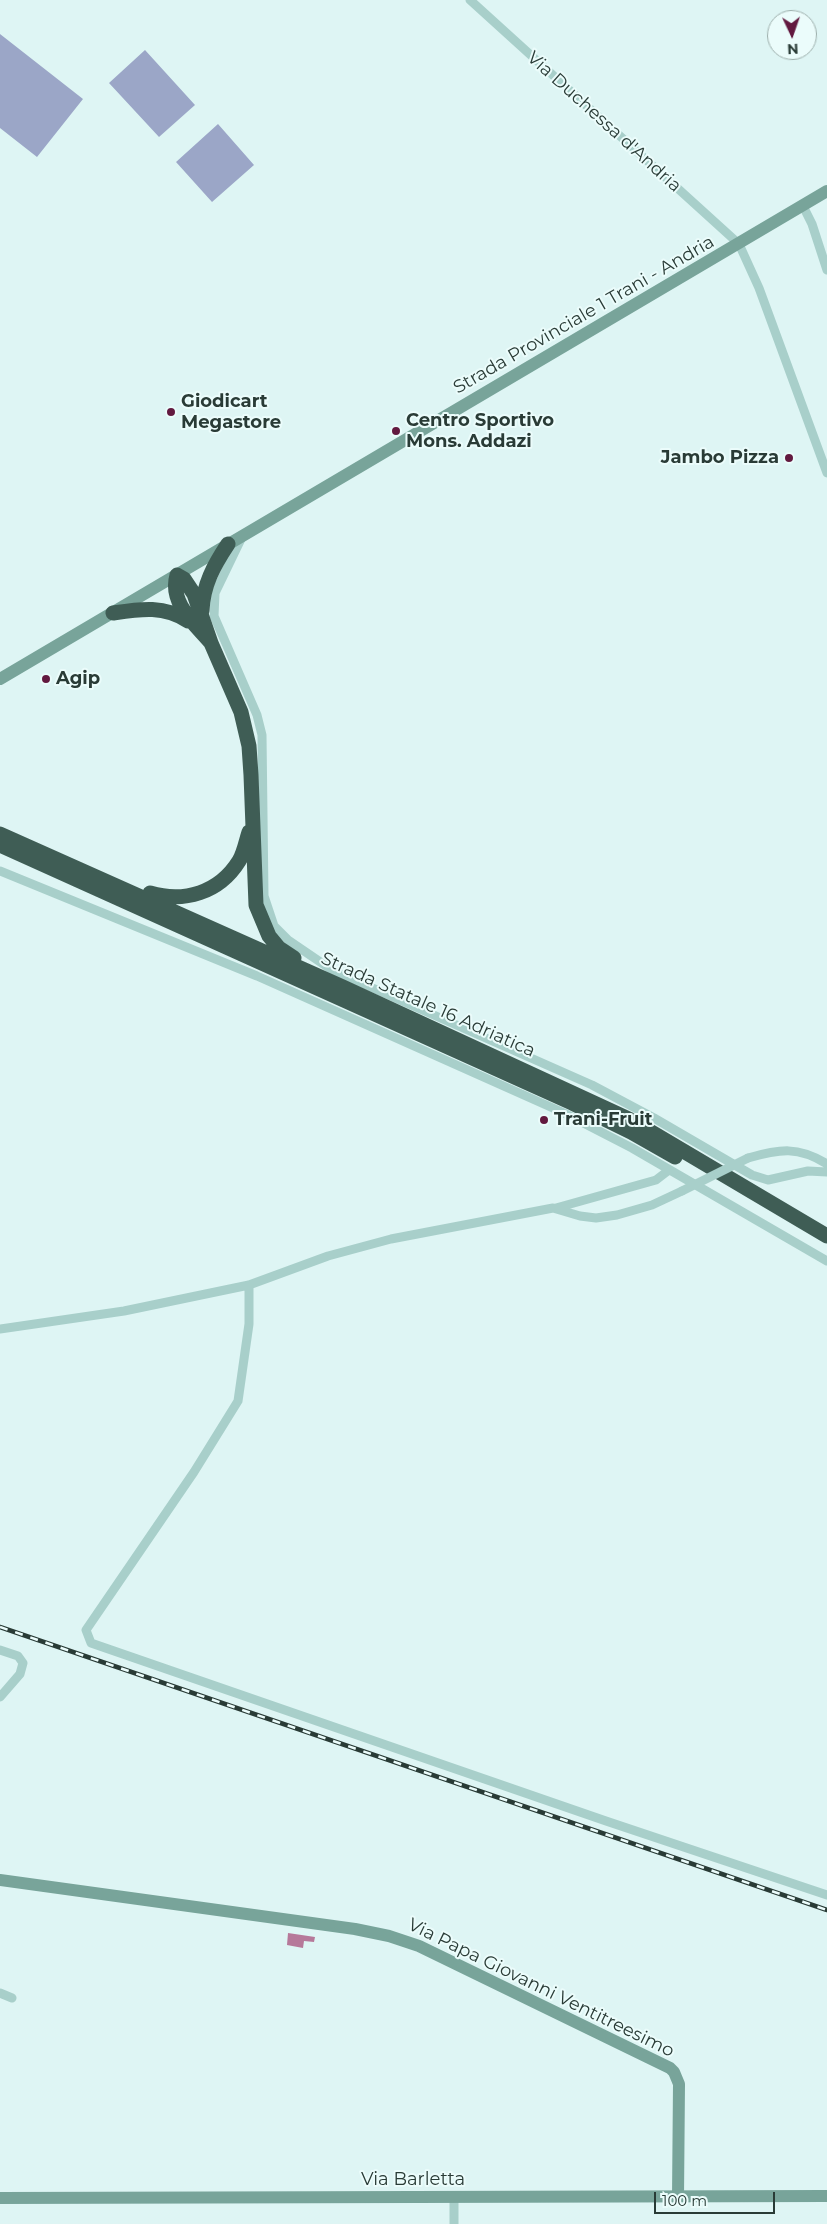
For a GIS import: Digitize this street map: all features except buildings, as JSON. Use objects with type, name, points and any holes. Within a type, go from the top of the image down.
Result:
[{"type":"highway","points":[[199,621],[206,584],[215,563],[228,544]]},
{"type":"highway","points":[[177,575],[175,596],[180,606],[199,621],[212,642],[241,712],[249,746],[256,904],[269,936],[279,948],[343,987]]},
{"type":"highway","points":[[112,613],[146,608],[170,611],[199,621]]},
{"type":"highway","points":[[37,850],[78,862],[146,892],[163,897],[182,898],[200,894],[216,885],[230,873],[240,860],[253,820]]},
{"type":"highway","name":"Strada Statale 16 Adriatica","points":[[0,834],[343,987],[631,1120],[827,1236]]},
{"type":"highway","name":"Strada Statale 16 Adriatica","points":[[0,845],[572,1103],[639,1137],[827,1245]]},
{"type":"main road","name":"Strada Provinciale 1 Trani - Andria","points":[[0,679],[827,191]]},
{"type":"main road","name":"Via Papa Giovanni Ventitreesimo","points":[[0,1880],[356,1929],[389,1936],[419,1946],[670,2068],[674,2072],[679,2084],[678,2197]]},
{"type":"main road","name":"Via Barletta","points":[[0,2198],[827,2196]]},
{"type":"street","name":"Via Duchessa d'Andria","points":[[470,0],[739,244]]},
{"type":"street","points":[[802,206],[812,224],[827,270]]},
{"type":"street","points":[[739,244],[759,288],[827,473]]},
{"type":"street","points":[[243,536],[215,593],[213,611],[218,628],[258,715],[262,735],[264,896],[274,926],[288,940],[332,970],[592,1086],[654,1118],[752,1175],[768,1180],[808,1171],[827,1172]]},
{"type":"street","points":[[0,871],[257,976],[564,1114],[632,1148],[827,1261]]},
{"type":"street","points":[[553,1208],[580,1216],[603,1217],[652,1205],[682,1192],[748,1158],[785,1149],[802,1152],[827,1164]]},
{"type":"street","points":[[0,1329],[124,1311],[249,1285],[328,1256],[392,1239],[569,1206],[656,1180],[669,1170]]},
{"type":"street","points":[[249,1285],[249,1324],[238,1401],[194,1472],[86,1630],[91,1643],[606,1821],[827,1895]]},
{"type":"street","points":[[0,1650],[18,1656],[23,1663],[20,1674],[0,1697]]},
{"type":"street","points":[[0,1993],[12,1998]]},
{"type":"street","points":[[454,2197],[454,2224]]},
{"type":"shaded area","points":[[0,34],[83,99],[37,157],[0,128]]},
{"type":"shaded area","points":[[145,50],[195,105],[159,137],[109,83]]},
{"type":"shaded area","points":[[218,124],[254,165],[212,202],[176,162]]},
{"type":"shaded area","points":[[288,1933],[315,1937],[314,1942],[304,1941],[303,1948],[287,1945]]},
{"type":"railway","points":[[0,1627],[827,1910]]},
{"type":"place","name":"Giodicart Megastore","points":[[171,412]]},
{"type":"place","name":"Centro Sportivo Mons. Addazi","points":[[396,431]]},
{"type":"place","name":"Jambo Pizza","points":[[789,458]]},
{"type":"place","name":"Agip","points":[[46,679]]},
{"type":"place","name":"Trani-Fruit","points":[[544,1120]]}]
